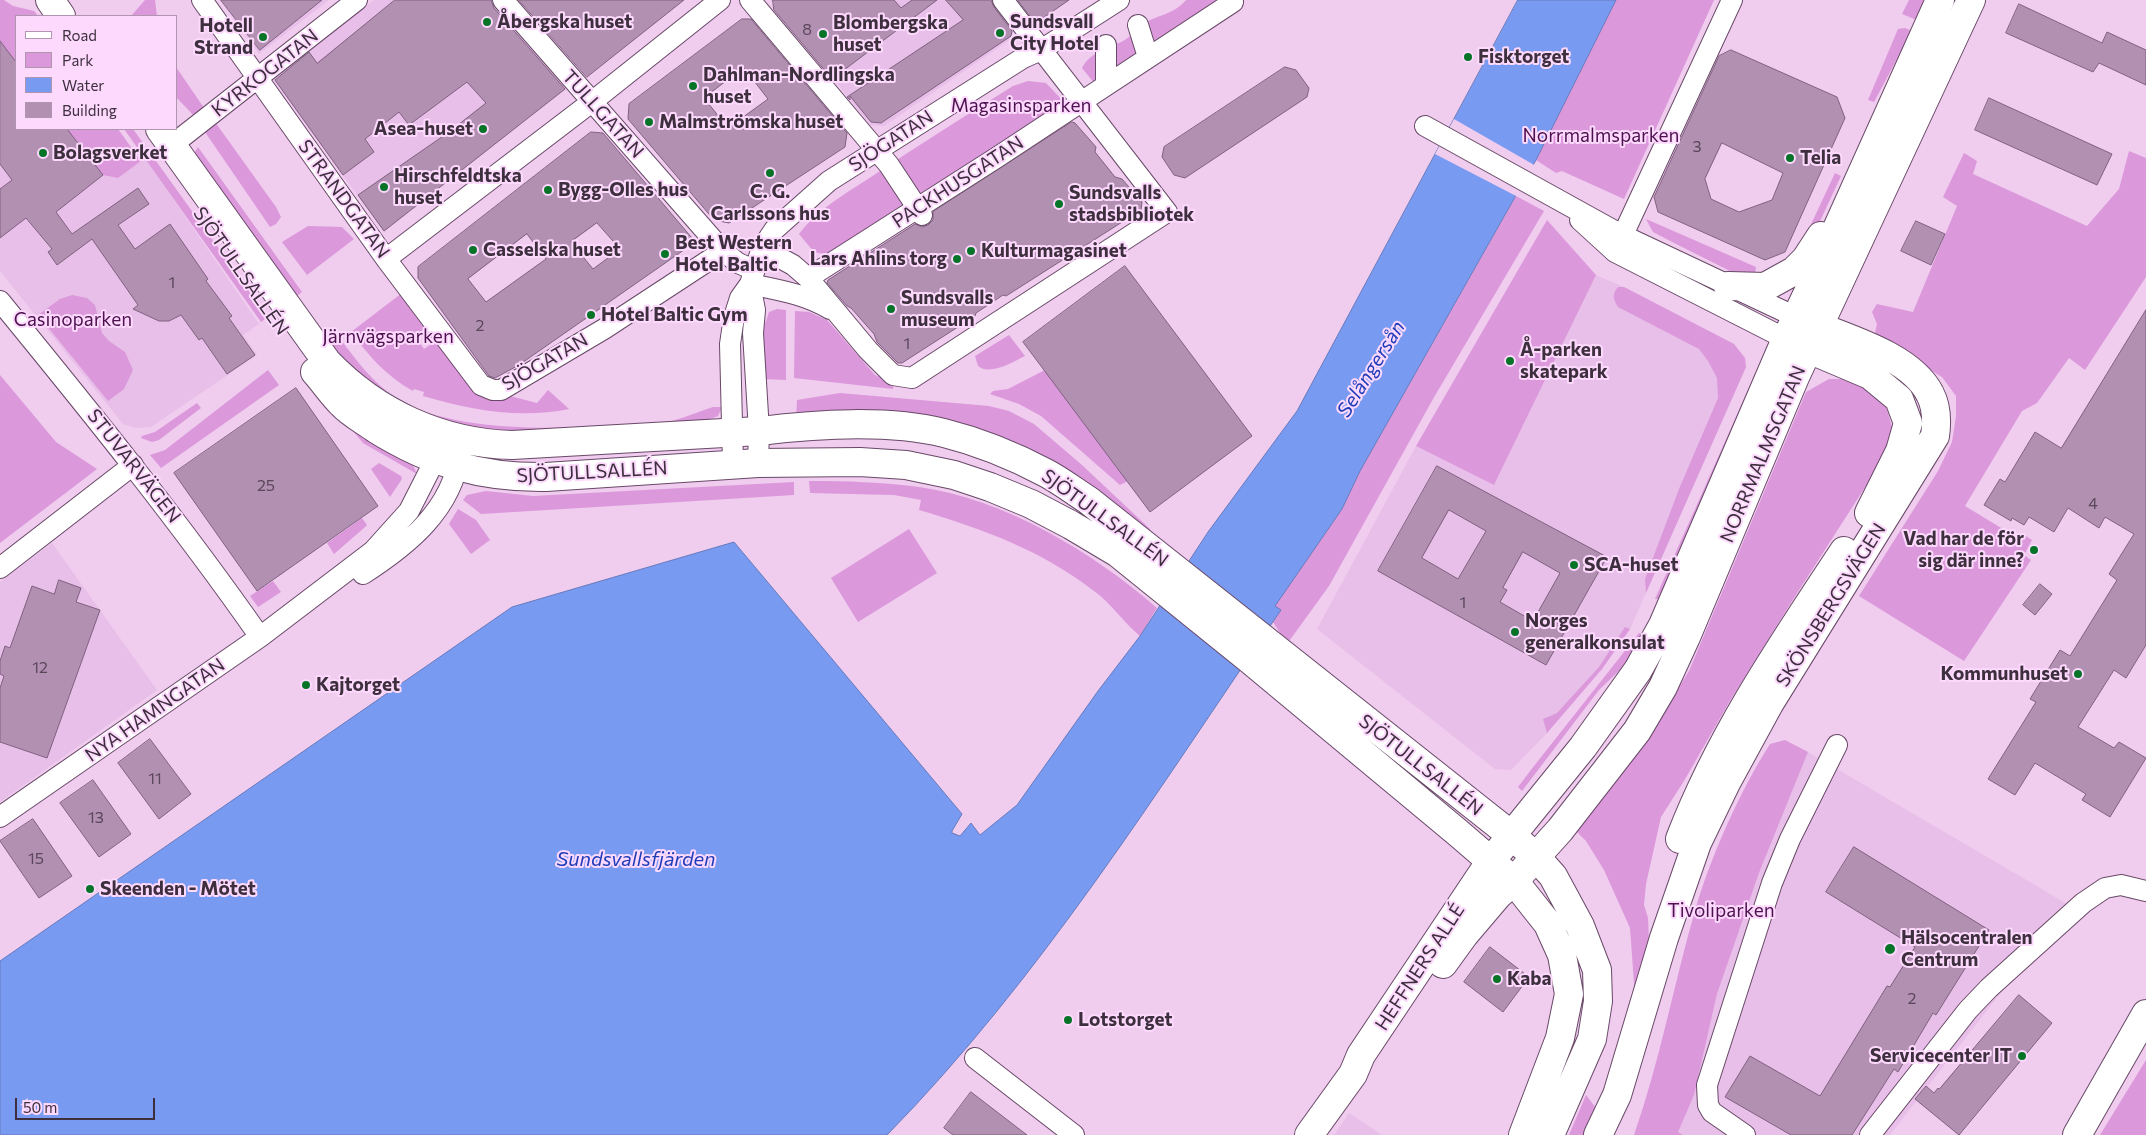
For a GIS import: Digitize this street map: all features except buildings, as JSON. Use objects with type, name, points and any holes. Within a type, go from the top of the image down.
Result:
[{"type":"main road","points":[[50,0],[61,15]]},
{"type":"main road","points":[[68,0],[79,15]]},
{"type":"main road","name":"NORRMALMSGATAN","points":[[1514,881],[1560,830],[1618,758],[1637,731],[1663,686],[1686,637],[1802,333],[1814,282],[1940,0]]},
{"type":"main road","name":"NORRMALMSGATAN","points":[[1490,862],[1588,740],[1638,670],[1663,625],[1802,333],[1971,0]]},
{"type":"main road","points":[[1728,286],[1765,286],[1794,271],[1806,260],[1826,226],[1874,110],[1926,34]]},
{"type":"main road","name":"SJÖTULLSALLÉN","points":[[142,130],[278,324],[342,405],[394,440],[450,451],[488,444],[512,445],[745,432],[794,427],[898,426],[942,432],[979,443],[1048,474],[1088,500],[1174,582]]},
{"type":"main road","name":"SJÖTULLSALLÉN","points":[[166,137],[327,362],[345,381],[370,400],[400,417],[485,474],[512,477],[571,476],[746,464],[860,462],[906,465],[954,475],[1031,504],[1174,582]]},
{"type":"main road","name":"SKÖNSBERGSVÄGEN","points":[[1598,1135],[1617,1096],[1664,938],[1697,843],[1727,781],[1769,704],[1935,436],[1937,417],[1930,394],[1913,373],[1897,360],[1802,333]]},
{"type":"main road","points":[[1174,582],[1255,648]]},
{"type":"main road","name":"SJÖTULLSALLÉN","points":[[1255,648],[1511,835],[1554,876],[1580,926],[1597,970],[1598,1001],[1592,1038],[1550,1135]]},
{"type":"main road","name":"SJÖTULLSALLÉN","points":[[1255,648],[1490,862],[1514,881],[1548,924],[1562,955],[1569,994],[1560,1038],[1523,1135]]},
{"type":"main road","name":"HEFFNERS ALLÉ","points":[[1309,1135],[1353,1074],[1361,1055],[1490,862]]},
{"type":"main road","name":"HEFFNERS ALLÉ","points":[[1353,1074],[1388,1039],[1464,935],[1498,895],[1514,881]]},
{"type":"main road","points":[[2077,1135],[2146,1014]]},
{"type":"street","name":"STRANDGATAN","points":[[202,0],[374,243],[474,377],[481,385],[493,390]]},
{"type":"street","name":"KYRKOGATAN","points":[[178,129],[258,78],[357,0]]},
{"type":"street","name":"TULLGATAN","points":[[503,0],[722,251],[752,277],[816,300],[836,312]]},
{"type":"street","points":[[386,259],[593,101],[720,0]]},
{"type":"street","points":[[750,0],[888,165],[920,212]]},
{"type":"street","points":[[762,248],[793,265],[808,278],[868,350],[893,375],[912,378],[1167,212],[1002,0]]},
{"type":"street","name":"SJÖGATAN","points":[[752,277],[762,248],[774,230],[829,181],[1023,58],[1041,50],[1119,0]]},
{"type":"street","points":[[1619,244],[1732,0]]},
{"type":"street","name":"PACKHUSGATAN","points":[[808,278],[920,212],[1224,3]]},
{"type":"street","points":[[1138,25],[1148,57]]},
{"type":"street","points":[[1106,45],[1106,84]]},
{"type":"street","name":"SKÖNSBERGSVÄGEN","points":[[1425,126],[1552,195],[1619,244],[1802,333]]},
{"type":"street","name":"KYRKOGATAN","points":[[166,137],[177,130]]},
{"type":"street","name":"SKÖNSBERGSVÄGEN","points":[[1619,244],[1728,286],[1802,333]]},
{"type":"street","name":"SJÖGATAN","points":[[493,390],[501,390],[558,354],[604,329],[722,251]]},
{"type":"street","points":[[746,464],[745,432],[755,310],[752,277]]},
{"type":"street","name":"STUVARVÄGEN","points":[[0,301],[133,465],[177,522],[260,637]]},
{"type":"street","name":"NYA HAMNGATAN","points":[[0,817],[260,637],[372,551],[389,535],[409,511],[450,451]]},
{"type":"street","name":"NYA HAMNGATAN","points":[[307,601],[330,594],[412,540],[425,526],[446,496],[450,451]]},
{"type":"street","points":[[0,568],[133,465]]},
{"type":"street","points":[[1745,1135],[1712,1112],[1708,1105],[1707,1085],[1772,883],[1790,838],[1837,744]]},
{"type":"street","points":[[1870,1135],[1968,1010],[1989,988],[2083,903],[2105,888],[2121,885],[2146,891]]},
{"type":"street","points":[[974,1058],[1067,1133]]},
{"type":"shaded area","name":"Hotell Strand","points":[[220,0],[329,0],[259,54]]},
{"type":"shaded area","points":[[374,0],[490,0],[566,89],[384,232],[272,78]]},
{"type":"shaded area","points":[[771,0],[992,0],[1014,27],[1011,39],[884,126],[870,125]]},
{"type":"shaded area","points":[[0,26],[15,46],[15,130],[81,130],[118,178],[145,158],[259,324],[243,335],[257,355],[151,427],[136,428],[123,424],[0,271]]},
{"type":"shaded area","points":[[1596,275],[1624,287],[1734,344],[1745,358],[1746,367],[1630,629],[1602,669],[1547,733],[1511,770],[1495,769],[1317,629],[1416,446],[1494,485]]},
{"type":"shaded area","points":[[52,543],[157,690],[0,802],[0,582]]},
{"type":"shaded area","name":"Hälsocentralen Centrum","points":[[1808,752],[2086,915],[2009,982],[1890,1135],[1683,1135],[1677,1132],[1694,1095],[1717,994],[1759,873]]},
{"type":"shaded area","points":[[1349,1113],[1382,1135],[1334,1135]]},
{"type":"green space","points":[[0,0],[4,0],[13,6],[34,11],[37,15],[15,15],[15,61],[4,47],[0,50]]},
{"type":"green space","points":[[145,0],[155,0],[157,15],[132,15]]},
{"type":"green space","points":[[1186,0],[1225,0],[1095,84],[1082,68],[1090,58],[1126,39],[1143,24],[1176,9]]},
{"type":"green space","name":"Norrmalmsparken","points":[[1616,0],[1714,0],[1624,199],[1562,171],[1556,173],[1536,160]]},
{"type":"green space","points":[[1909,0],[1928,0],[1919,21],[1902,14]]},
{"type":"green space","points":[[1905,28],[1912,31],[1874,102],[1868,100],[1898,29]]},
{"type":"green space","points":[[178,70],[204,108],[194,116],[178,99]]},
{"type":"green space","name":"Magasinsparken","points":[[1028,81],[1046,83],[1066,104],[828,255],[814,252],[799,234],[823,209],[842,196],[923,142],[1013,86]]},
{"type":"green space","points":[[215,122],[276,207],[281,217],[276,224],[270,227],[205,132]]},
{"type":"green space","points":[[55,130],[119,130],[141,161],[118,178],[103,175],[72,135]]},
{"type":"green space","points":[[125,130],[134,130],[268,317],[261,322]]},
{"type":"green space","name":"Järnvägsparken","points":[[198,147],[302,292],[290,301],[193,155]]},
{"type":"green space","points":[[2129,151],[2146,158],[2146,277],[2085,370],[2069,358],[2037,403],[2022,411],[1965,506],[2016,537],[2021,533],[2032,540],[2024,555],[2031,560],[1964,661],[1859,596],[1938,471],[1952,442],[1956,416],[1956,396],[1942,377],[1874,337],[1877,324],[1872,312],[1877,304],[1913,312],[1957,206],[1943,197],[1964,153],[1977,161],[1973,174],[2087,226],[2119,189]]},
{"type":"green space","points":[[1835,173],[1841,176],[1815,232],[1800,248]]},
{"type":"green space","points":[[1516,196],[1544,211],[1433,399],[1329,586],[1287,644],[1273,622],[1281,610],[1274,606],[1342,509],[1360,471]]},
{"type":"green space","points":[[1646,219],[1756,267],[1755,274],[1734,273],[1678,245],[1653,232]]},
{"type":"green space","name":"Å-parken skatepark","points":[[1547,220],[1596,275],[1494,485],[1416,446]]},
{"type":"green space","name":"Järnvägsparken","points":[[308,226],[342,227],[354,239],[307,275],[282,242]]},
{"type":"green space","points":[[1618,287],[1624,287],[1734,344],[1745,358],[1746,367],[1646,593],[1645,579],[1679,489],[1718,398],[1717,378],[1699,349],[1618,307],[1614,297]]},
{"type":"green space","name":"Järnvägsparken","points":[[402,293],[427,327],[415,336],[424,349],[437,340],[506,395],[537,403],[548,390],[569,409],[550,412],[513,413],[477,409],[423,396],[424,392],[414,389],[413,391],[394,379],[364,349],[351,332]]},
{"type":"green space","name":"Casinoparken","points":[[72,295],[87,298],[95,305],[102,333],[109,341],[125,352],[133,370],[124,389],[108,401],[38,315],[60,299]]},
{"type":"green space","points":[[777,309],[786,310],[786,380],[763,379],[760,339],[769,312]]},
{"type":"green space","points":[[795,311],[809,312],[827,320],[875,375],[894,382],[893,389],[794,378]]},
{"type":"green space","points":[[1009,335],[1025,356],[995,369],[983,369],[978,366],[975,356]]},
{"type":"green space","points":[[341,340],[373,379],[396,398],[418,409],[471,423],[557,428],[649,425],[675,420],[713,407],[722,407],[718,416],[699,423],[510,435],[409,414],[326,351]]},
{"type":"green space","points":[[268,370],[279,385],[161,468],[150,455],[165,450]]},
{"type":"green space","points":[[1045,370],[1128,481],[1120,485],[1041,416],[1019,404],[990,394],[993,391],[1008,389]]},
{"type":"green space","points":[[1760,370],[1661,599],[1655,599],[1755,374]]},
{"type":"green space","points":[[0,375],[56,442],[97,469],[0,543]]},
{"type":"green space","points":[[1829,379],[1856,379],[1873,389],[1887,409],[1893,431],[1887,453],[1731,699],[1661,817],[1646,884],[1644,905],[1648,918],[1649,940],[1635,997],[1630,928],[1604,870],[1586,841],[1575,830],[1660,717],[1689,671],[1806,392]]},
{"type":"green space","points":[[840,393],[989,406],[1009,411],[1034,424],[1082,465],[1150,529],[1151,539],[1038,458],[796,419],[797,400]]},
{"type":"green space","points":[[197,403],[201,408],[159,440],[152,442],[141,438],[155,432]]},
{"type":"green space","points":[[355,427],[411,461],[417,474],[363,443],[352,430]]},
{"type":"green space","points":[[379,463],[401,476],[402,479],[390,497],[371,469]]},
{"type":"green space","points":[[809,481],[864,482],[919,487],[951,493],[983,503],[1046,531],[1076,548],[1132,587],[1157,608],[1140,636],[1100,596],[1074,577],[1011,542],[919,510],[921,500],[894,495],[810,493]]},
{"type":"green space","points":[[794,482],[794,495],[481,514],[463,500],[467,495],[486,491],[533,496]]},
{"type":"green space","points":[[458,509],[476,520],[490,540],[471,554],[449,524]]},
{"type":"green space","points":[[362,518],[367,525],[334,554],[327,543]]},
{"type":"green space","points":[[909,529],[937,573],[858,622],[831,578]]},
{"type":"green space","points":[[273,581],[281,592],[258,607],[250,596]]},
{"type":"green space","points":[[1625,627],[1630,629],[1602,669],[1547,733],[1543,719],[1557,713],[1599,667]]},
{"type":"green space","points":[[1639,633],[1643,635],[1625,665],[1599,690],[1522,791],[1518,787]]},
{"type":"green space","name":"Tivoliparken","points":[[1785,740],[1808,752],[1759,873],[1717,994],[1694,1095],[1678,1132],[1683,1135],[1634,1135],[1652,1079],[1696,907],[1710,866],[1728,823],[1759,762],[1770,744]]},
{"type":"green space","points":[[2146,1060],[2146,1135],[2100,1135]]},
{"type":"green space","points":[[1586,1095],[1596,1108],[1587,1135],[1569,1135]]},
{"type":"water","name":"Sundsvallsfjärden","points":[[1518,0],[1616,0],[1536,160],[1360,471],[1342,509],[1275,606],[1281,610],[1142,814],[1047,948],[943,1075],[887,1135],[0,1135],[0,961],[512,607],[734,542],[962,814],[952,833],[960,836],[971,823],[980,835],[1017,805],[1098,691],[1140,636],[1208,532],[1297,411]]},
{"type":"pier","points":[[1454,119],[1536,166],[1518,197],[1435,154]]},
{"type":"place","name":"Åbergska huset","points":[[487,22]]},
{"type":"place","name":"Sundsvall City Hotel","points":[[1000,33]]},
{"type":"place","name":"Blombergska huset","points":[[823,34]]},
{"type":"place","name":"Hotell Strand","points":[[263,37]]},
{"type":"place","name":"Fisktorget","points":[[1468,57]]},
{"type":"place","name":"Dahlman-Nordlingska huset","points":[[693,86]]},
{"type":"place","name":"Malmströmska huset","points":[[649,122]]},
{"type":"place","name":"Asea-huset","points":[[483,129]]},
{"type":"place","name":"Bolagsverket","points":[[43,153]]},
{"type":"place","name":"Telia","points":[[1790,158]]},
{"type":"place","name":"C. G. Carlssons hus","points":[[770,173]]},
{"type":"place","name":"Hirschfeldtska huset","points":[[384,187]]},
{"type":"place","name":"Bygg-Olles hus","points":[[548,190]]},
{"type":"place","name":"Sundsvalls stadsbibliotek","points":[[1059,204]]},
{"type":"place","name":"Casselska huset","points":[[473,250]]},
{"type":"place","name":"Kulturmagasinet","points":[[971,251]]},
{"type":"place","name":"Best Western Hotel Baltic","points":[[665,254]]},
{"type":"place","name":"Lars Ahlins torg","points":[[957,259]]},
{"type":"place","name":"Sundsvalls museum","points":[[891,309]]},
{"type":"place","name":"Hotel Baltic Gym","points":[[591,315]]},
{"type":"place","name":"Å-parken skatepark","points":[[1510,361]]},
{"type":"place","name":"Vad har de för sig där inne?","points":[[2034,550]]},
{"type":"place","name":"SCA-huset","points":[[1574,565]]},
{"type":"place","name":"Norges generalkonsulat","points":[[1515,632]]},
{"type":"place","name":"Kommunhuset","points":[[2078,674]]},
{"type":"place","name":"Kajtorget","points":[[306,685]]},
{"type":"place","name":"Skeenden - Mötet","points":[[90,889]]},
{"type":"place","name":"Hälsocentralen Centrum","points":[[1890,949]]},
{"type":"place","name":"Kaba","points":[[1497,979]]},
{"type":"place","name":"Lotstorget","points":[[1068,1020]]},
{"type":"place","name":"Servicecenter IT","points":[[2022,1056]]},
{"type":"water label","name":"Selångersån","points":[[1371,369]]}]
